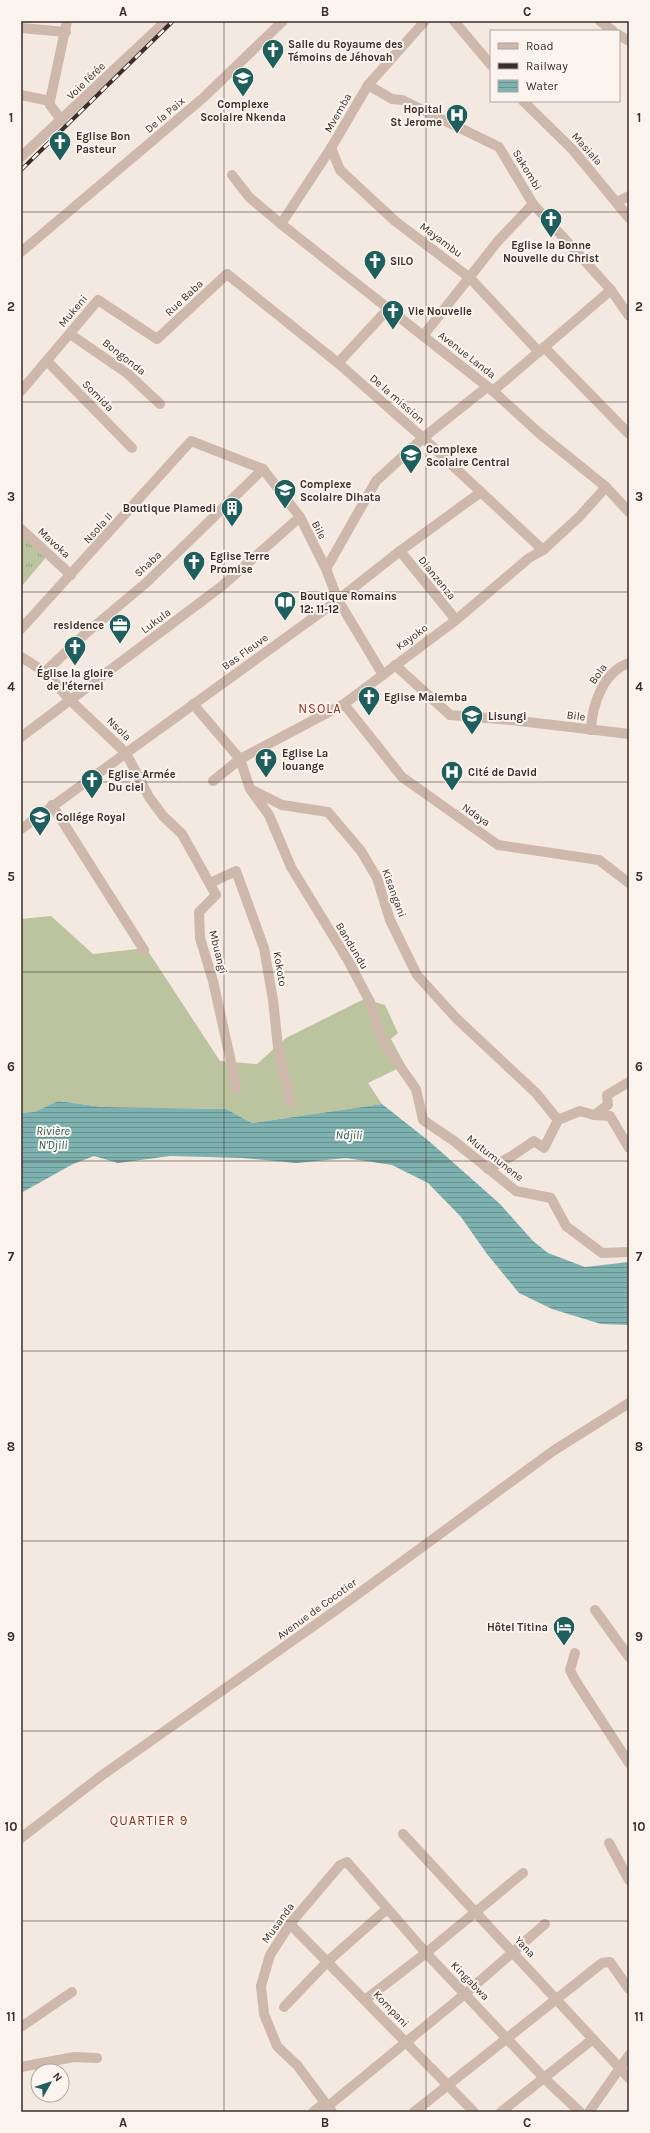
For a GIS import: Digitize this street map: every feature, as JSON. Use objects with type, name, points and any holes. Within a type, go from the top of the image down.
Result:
[{"type":"street","points":[[62,121],[50,105],[50,101],[66,32],[67,21]]},
{"type":"street","name":"Voie férée","points":[[21,157],[62,121],[166,21]]},
{"type":"street","name":"De la Paix","points":[[21,252],[198,102],[283,21]]},
{"type":"street","name":"Mvemba","points":[[281,224],[331,148],[368,86],[425,21]]},
{"type":"street","points":[[454,21],[490,64]]},
{"type":"street","points":[[600,21],[612,30]]},
{"type":"street","points":[[21,28],[66,32]]},
{"type":"street","points":[[620,36],[629,41]]},
{"type":"street","name":"Sakombi","points":[[368,86],[392,100],[402,100],[495,143],[500,147],[533,204],[611,290],[629,316]]},
{"type":"street","points":[[21,95],[50,101]]},
{"type":"street","name":"Masiala","points":[[524,102],[573,150],[629,218]]},
{"type":"street","name":"Mayambu","points":[[331,148],[340,170],[345,175],[395,221],[470,278],[541,350],[629,434]]},
{"type":"street","name":"Avenue Landa","points":[[232,175],[249,197],[490,389],[539,433],[606,488],[629,512]]},
{"type":"street","points":[[617,202],[629,196]]},
{"type":"street","points":[[423,336],[498,241],[533,204]]},
{"type":"street","name":"Rue Baba","points":[[157,339],[227,274]]},
{"type":"street","name":"De la mission","points":[[227,274],[338,363],[423,438],[543,550]]},
{"type":"street","points":[[326,569],[376,481],[423,438],[541,350],[611,290]]},
{"type":"street","name":"Mukeni","points":[[21,391],[98,300],[157,339]]},
{"type":"street","points":[[338,363],[389,308]]},
{"type":"street","name":"Bongonda","points":[[70,334],[128,374],[160,404]]},
{"type":"street","name":"Somida","points":[[47,361],[132,448]]},
{"type":"street","name":"Nsola II","points":[[21,629],[191,441],[263,469]]},
{"type":"street","name":"Bile","points":[[263,469],[300,518],[326,569],[338,600],[383,675]]},
{"type":"street","name":"Shaba","points":[[45,672],[90,630],[147,582],[263,469]]},
{"type":"street","name":"Kayoko","points":[[212,780],[240,759],[344,704],[456,620],[529,558],[543,550],[579,517],[606,488]]},
{"type":"street","name":"Bas Fleuve","points":[[21,829],[52,805],[338,600],[400,551],[481,492]]},
{"type":"street","name":"Lukula","points":[[21,737],[222,586],[300,518]]},
{"type":"street","name":"Mavoka","points":[[21,529],[71,575]]},
{"type":"street","name":"Dianzenza","points":[[400,551],[456,620]]},
{"type":"street","name":"Nsola","points":[[21,657],[45,672],[70,700],[126,753],[149,797],[163,816],[182,834]]},
{"type":"street","name":"Bola","points":[[591,730],[591,722],[599,692],[616,669],[629,663]]},
{"type":"street","name":"Bile","points":[[395,665],[450,715],[511,720],[629,734]]},
{"type":"street","points":[[193,704],[240,759],[250,789]]},
{"type":"street","name":"Ndaya","points":[[344,704],[402,777],[498,845],[599,860],[629,882]]},
{"type":"street","name":"Bandundu","points":[[250,789],[268,815],[291,867],[349,962],[370,1002],[384,1042],[416,1089],[423,1120]]},
{"type":"street","name":"Kisangani","points":[[250,789],[282,805],[328,812],[361,851],[377,878],[390,920],[417,975],[456,1018],[536,1093],[558,1120]]},
{"type":"street","points":[[52,805],[144,950]]},
{"type":"street","name":"Mbuangi","points":[[182,834],[216,895],[199,912],[200,938],[213,981],[237,1089]]},
{"type":"street","name":"Kokoto","points":[[210,883],[236,871],[264,948],[273,1000],[278,1047],[290,1103]]},
{"type":"street","points":[[594,1116],[608,1105],[607,1095],[629,1082]]},
{"type":"street","points":[[488,1168],[512,1156],[534,1140],[544,1148],[558,1120],[580,1111],[594,1116],[610,1116],[629,1148]]},
{"type":"street","name":"Mutumunene","points":[[423,1120],[454,1141],[516,1191],[551,1198],[566,1226],[602,1253],[629,1252]]},
{"type":"street","name":"Avenue de Cocotier","points":[[21,1838],[101,1776],[339,1608],[553,1451],[629,1403]]},
{"type":"street","points":[[595,1610],[629,1657]]},
{"type":"street","points":[[575,1653],[570,1670],[629,1763]]},
{"type":"street","name":"Yana","points":[[403,1834],[476,1911],[629,2078]]},
{"type":"street","points":[[609,1843],[629,1880]]},
{"type":"street","name":"Kingabwa","points":[[347,1862],[426,1953],[508,2038],[544,2079],[580,2112]]},
{"type":"street","name":"Musanda","points":[[328,2107],[297,2065],[277,2046],[264,2014],[261,1986],[270,1955],[290,1924],[340,1865],[347,1862]]},
{"type":"street","points":[[365,2000],[426,1953],[523,1873]]},
{"type":"street","points":[[284,2007],[326,1962],[387,1909]]},
{"type":"street","name":"Kompani","points":[[290,1924],[474,2112]]},
{"type":"street","points":[[313,2112],[328,2107],[466,1994],[545,1924]]},
{"type":"street","points":[[414,2112],[447,2084],[607,1961],[610,1962],[629,1989]]},
{"type":"street","points":[[21,2027],[72,1992]]},
{"type":"street","points":[[502,2112],[593,2039]]},
{"type":"street","points":[[589,2112],[629,2055]]},
{"type":"street","points":[[21,2068],[74,2057],[97,2058]]},
{"type":"green space","points":[[21,531],[48,555],[21,587]]},
{"type":"green space","points":[[51,916],[93,954],[146,948],[220,1061],[257,1064],[286,1038],[364,999],[385,1005],[398,1033],[391,1039],[405,1065],[368,1083],[382,1104],[252,1123],[226,1109],[103,1107],[58,1101],[34,1112],[21,1113],[21,919]]},
{"type":"water","name":"Rivière N'Djili","points":[[58,1101],[103,1107],[226,1109],[252,1123],[382,1104],[430,1142],[500,1204],[533,1241],[548,1253],[585,1267],[629,1262],[629,1325],[601,1324],[552,1309],[519,1293],[487,1254],[461,1217],[428,1183],[392,1165],[346,1158],[297,1163],[243,1158],[170,1156],[118,1163],[94,1156],[73,1164],[21,1193],[21,1113],[34,1112]]},
{"type":"railway","points":[[21,170],[173,21]]},
{"type":"place","name":"Salle du Royaume des Témoins de Jéhovah","points":[[273,70]]},
{"type":"place","name":"Complexe Scolaire Nkenda","points":[[243,98]]},
{"type":"place","name":"Hopital St Jerome","points":[[457,134]]},
{"type":"place","name":"Eglise Bon Pasteur","points":[[60,162]]},
{"type":"place","name":"Eglise la Bonne Nouvelle du Christ","points":[[551,238]]},
{"type":"place","name":"SILO","points":[[375,280]]},
{"type":"place","name":"Vie Nouvelle","points":[[393,330]]},
{"type":"place","name":"Complexe Scolaire Central","points":[[411,474]]},
{"type":"place","name":"Complexe Scolaire Dihata","points":[[285,510]]},
{"type":"place","name":"Boutique Plamedi","points":[[232,528]]},
{"type":"place","name":"Eglise Terre Promise","points":[[194,582]]},
{"type":"place","name":"Boutique Romains 12: 11-12","points":[[285,622]]},
{"type":"place","name":"residence","points":[[120,644]]},
{"type":"place","name":"Église la gloire de l'éternel","points":[[75,666]]},
{"type":"place","name":"Eglise Malemba","points":[[369,716]]},
{"type":"place","name":"Lisungi","points":[[472,736]]},
{"type":"place","name":"Eglise La louange","points":[[266,778]]},
{"type":"place","name":"Cité de David","points":[[452,792]]},
{"type":"place","name":"Eglise Armée Du ciel","points":[[92,800]]},
{"type":"place","name":"Collége Royal","points":[[40,836]]},
{"type":"place","name":"Hôtel Titina","points":[[564,1646]]},
{"type":"district","name":"NSOLA","points":[[320,708]]},
{"type":"district","name":"QUARTIER 9","points":[[149,1820]]},
{"type":"water label","name":"Ndjili","points":[[349,1135]]}]
